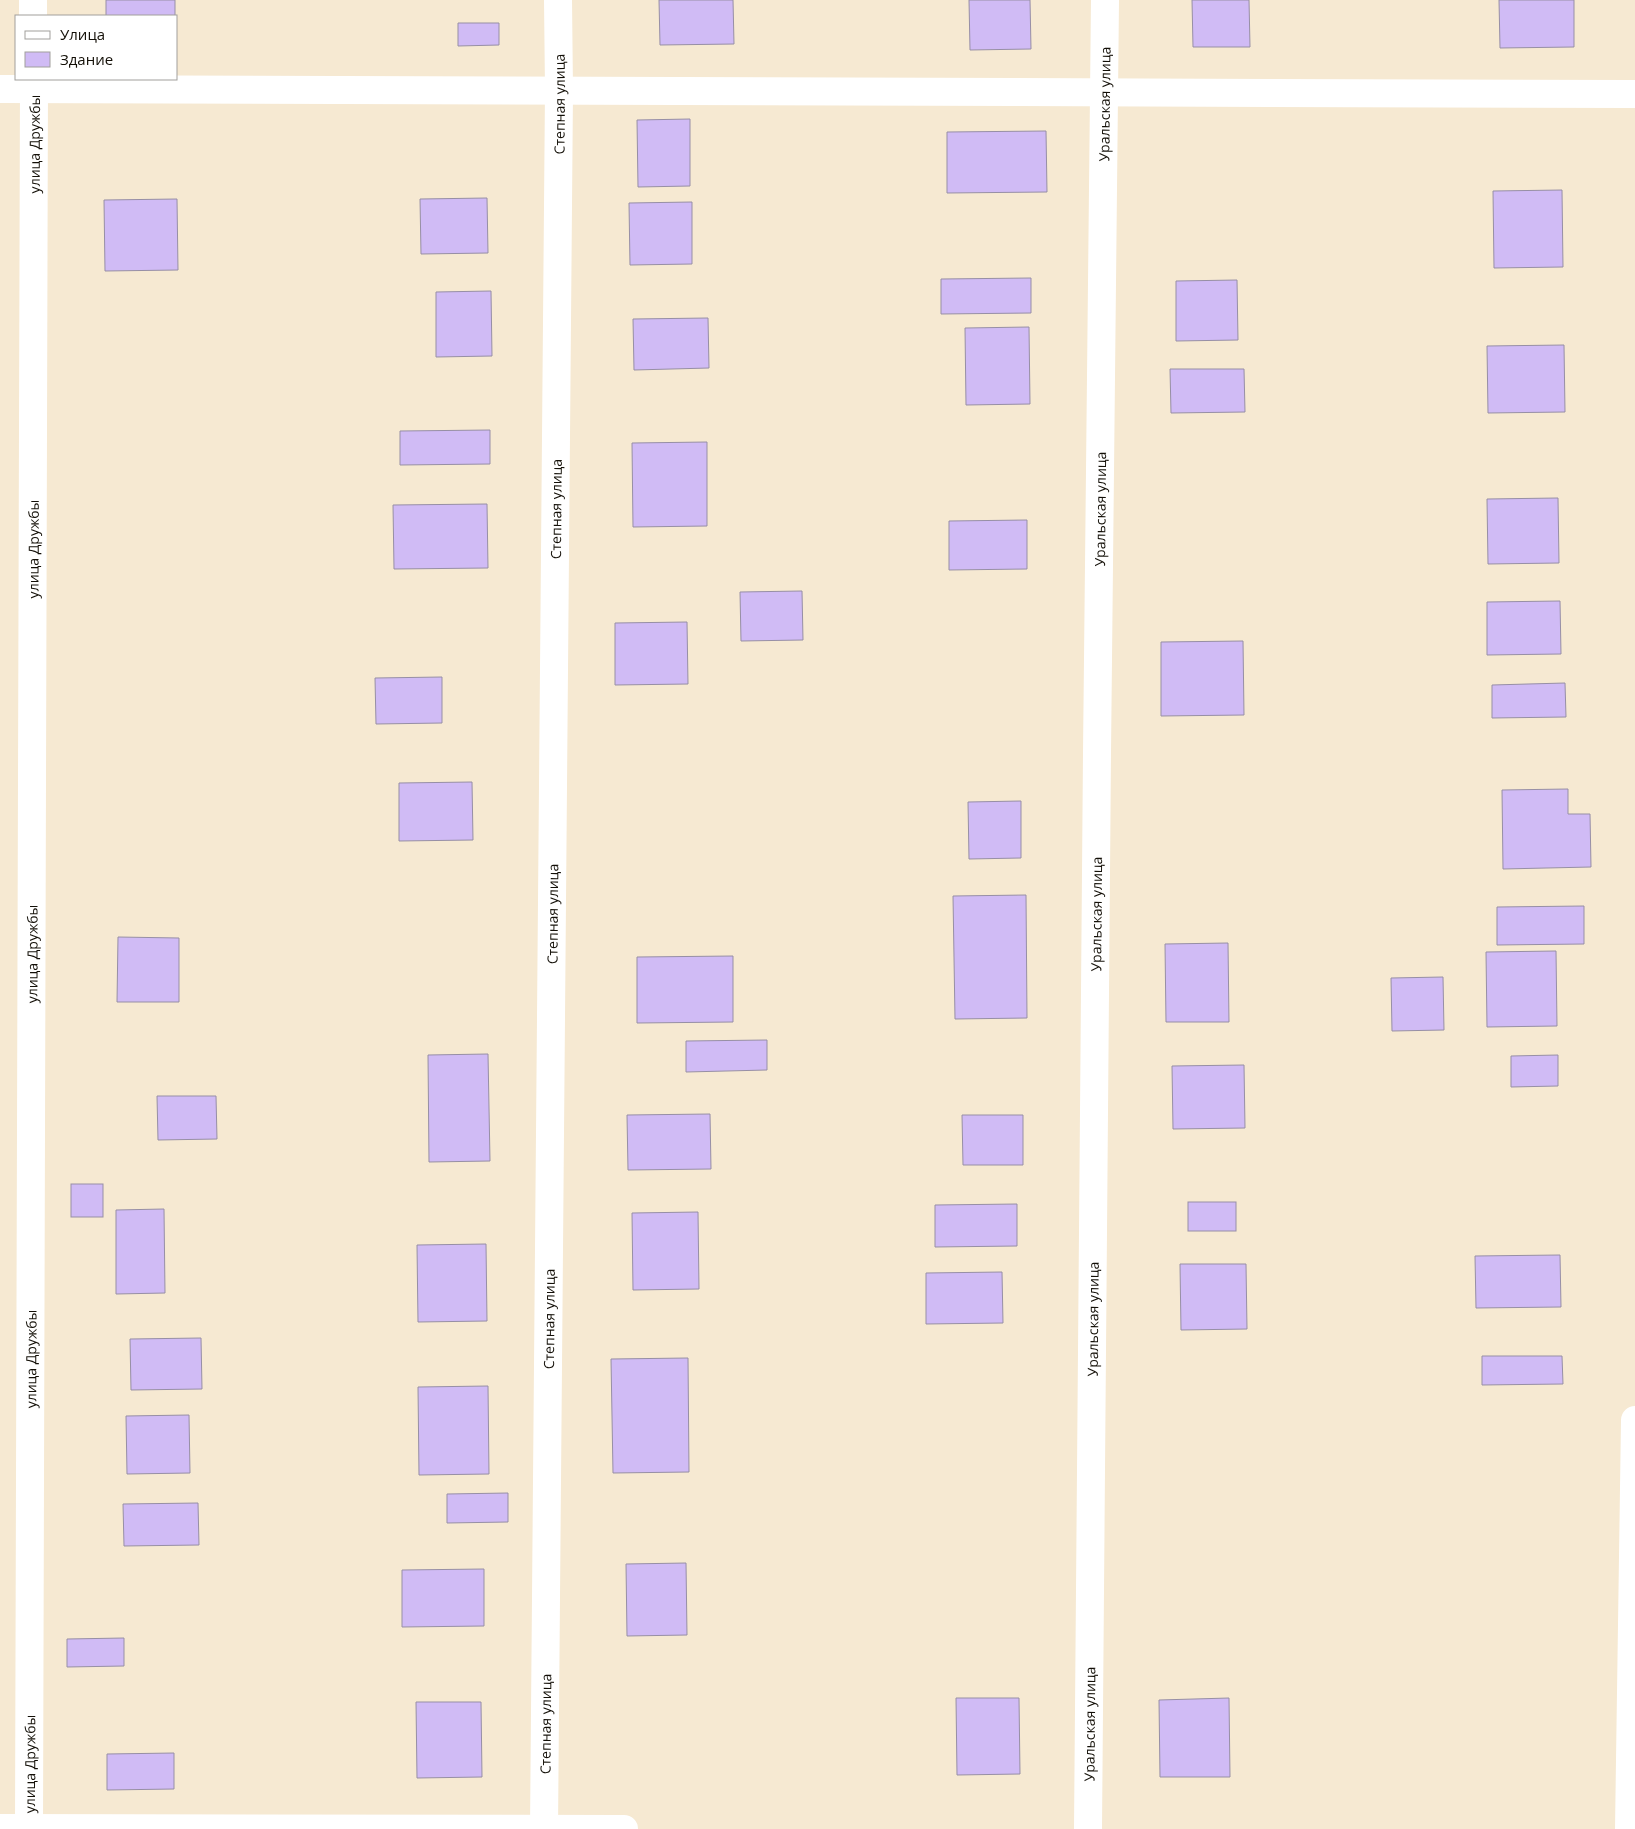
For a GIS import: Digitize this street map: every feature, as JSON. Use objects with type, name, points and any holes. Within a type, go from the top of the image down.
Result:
[{"type":"street","points":[[34,0],[34,15]]},
{"type":"street","name":"Степная улица","points":[[544,1829],[559,90],[558,0]]},
{"type":"street","name":"Уральская улица","points":[[1088,1829],[1096,773],[1105,0]]},
{"type":"street","points":[[0,89],[34,84],[559,90],[1635,94]]},
{"type":"street","name":"улица Дружбы","points":[[29,1829],[34,84]]},
{"type":"street","points":[[1629,1829],[1635,1420]]},
{"type":"street","points":[[0,1828],[624,1829]]},
{"type":"building","points":[[106,0],[175,0],[175,15],[106,15]]},
{"type":"building","points":[[659,0],[733,0],[734,44],[660,45]]},
{"type":"building","points":[[969,0],[1030,0],[1031,49],[970,50]]},
{"type":"building","points":[[1192,0],[1249,0],[1250,47],[1193,47]]},
{"type":"building","points":[[1499,0],[1574,0],[1574,47],[1500,48]]},
{"type":"building","points":[[458,23],[499,23],[499,45],[458,46]]},
{"type":"building","points":[[690,119],[690,186],[638,187],[637,120]]},
{"type":"building","points":[[1046,131],[1047,192],[947,193],[947,132]]},
{"type":"building","points":[[1562,190],[1563,267],[1494,268],[1493,191]]},
{"type":"building","points":[[487,198],[488,253],[421,254],[420,199]]},
{"type":"building","points":[[177,199],[178,270],[105,271],[104,200]]},
{"type":"building","points":[[692,202],[692,264],[630,265],[629,203]]},
{"type":"building","points":[[1031,278],[1031,313],[941,314],[941,279]]},
{"type":"building","points":[[1237,280],[1238,340],[1176,341],[1176,281]]},
{"type":"building","points":[[491,291],[492,356],[436,357],[436,292]]},
{"type":"building","points":[[708,318],[709,368],[634,370],[633,319]]},
{"type":"building","points":[[1029,327],[1030,404],[966,405],[965,328]]},
{"type":"building","points":[[1564,345],[1565,412],[1488,413],[1487,346]]},
{"type":"building","points":[[1170,369],[1244,369],[1245,412],[1171,413]]},
{"type":"building","points":[[490,430],[490,464],[400,465],[400,431]]},
{"type":"building","points":[[707,442],[707,526],[633,527],[632,443]]},
{"type":"building","points":[[1558,498],[1559,563],[1488,564],[1487,499]]},
{"type":"building","points":[[487,504],[488,568],[394,569],[393,505]]},
{"type":"building","points":[[1027,520],[1027,569],[949,570],[949,521]]},
{"type":"building","points":[[802,591],[803,640],[741,641],[740,592]]},
{"type":"building","points":[[1560,601],[1561,654],[1487,655],[1487,602]]},
{"type":"building","points":[[687,622],[688,684],[615,685],[615,623]]},
{"type":"building","points":[[1243,641],[1244,715],[1161,716],[1161,642]]},
{"type":"building","points":[[442,677],[442,723],[376,724],[375,678]]},
{"type":"building","points":[[1565,683],[1566,717],[1492,718],[1492,685]]},
{"type":"building","points":[[472,782],[473,840],[399,841],[399,783]]},
{"type":"building","points":[[1568,789],[1568,814],[1590,814],[1591,867],[1503,869],[1502,790]]},
{"type":"building","points":[[1021,801],[1021,858],[969,859],[968,802]]},
{"type":"building","points":[[1026,895],[1027,1018],[955,1019],[953,896]]},
{"type":"building","points":[[1584,906],[1584,944],[1497,945],[1497,907]]},
{"type":"building","points":[[118,937],[179,938],[179,1002],[117,1002]]},
{"type":"building","points":[[1228,943],[1229,1022],[1166,1022],[1165,944]]},
{"type":"building","points":[[1556,951],[1557,1026],[1487,1027],[1486,952]]},
{"type":"building","points":[[733,956],[733,1022],[637,1023],[637,957]]},
{"type":"building","points":[[1443,977],[1444,1030],[1392,1031],[1391,978]]},
{"type":"building","points":[[767,1040],[767,1070],[686,1072],[686,1041]]},
{"type":"building","points":[[488,1054],[490,1161],[429,1162],[428,1055]]},
{"type":"building","points":[[1558,1055],[1558,1086],[1511,1087],[1511,1056]]},
{"type":"building","points":[[1244,1065],[1245,1128],[1173,1129],[1172,1066]]},
{"type":"building","points":[[157,1096],[216,1096],[217,1139],[158,1140]]},
{"type":"building","points":[[710,1114],[711,1169],[628,1170],[627,1115]]},
{"type":"building","points":[[962,1115],[1023,1115],[1023,1165],[963,1165]]},
{"type":"building","points":[[71,1184],[103,1184],[103,1217],[71,1217]]},
{"type":"building","points":[[1188,1202],[1236,1202],[1236,1231],[1188,1231]]},
{"type":"building","points":[[1017,1204],[1017,1246],[935,1247],[935,1205]]},
{"type":"building","points":[[164,1209],[165,1293],[116,1294],[116,1210]]},
{"type":"building","points":[[698,1212],[699,1289],[633,1290],[632,1213]]},
{"type":"building","points":[[486,1244],[487,1321],[418,1322],[417,1245]]},
{"type":"building","points":[[1560,1255],[1561,1307],[1476,1308],[1475,1256]]},
{"type":"building","points":[[1180,1264],[1246,1264],[1247,1329],[1181,1330]]},
{"type":"building","points":[[1002,1272],[1003,1323],[926,1324],[926,1273]]},
{"type":"building","points":[[201,1338],[202,1389],[131,1390],[130,1339]]},
{"type":"building","points":[[1482,1356],[1562,1356],[1563,1384],[1482,1385]]},
{"type":"building","points":[[688,1358],[689,1472],[613,1473],[611,1359]]},
{"type":"building","points":[[488,1386],[489,1474],[419,1475],[418,1387]]},
{"type":"building","points":[[189,1415],[190,1473],[127,1474],[126,1416]]},
{"type":"building","points":[[508,1493],[508,1522],[447,1523],[447,1494]]},
{"type":"building","points":[[198,1503],[199,1545],[124,1546],[123,1504]]},
{"type":"building","points":[[686,1563],[687,1635],[627,1636],[626,1564]]},
{"type":"building","points":[[484,1569],[484,1626],[402,1627],[402,1570]]},
{"type":"building","points":[[124,1638],[124,1666],[67,1667],[67,1639]]},
{"type":"building","points":[[956,1698],[1019,1698],[1020,1774],[957,1775]]},
{"type":"building","points":[[1229,1698],[1230,1777],[1160,1777],[1159,1700]]},
{"type":"building","points":[[416,1702],[481,1702],[482,1777],[417,1778]]},
{"type":"building","points":[[174,1753],[174,1789],[107,1790],[107,1754]]}]
